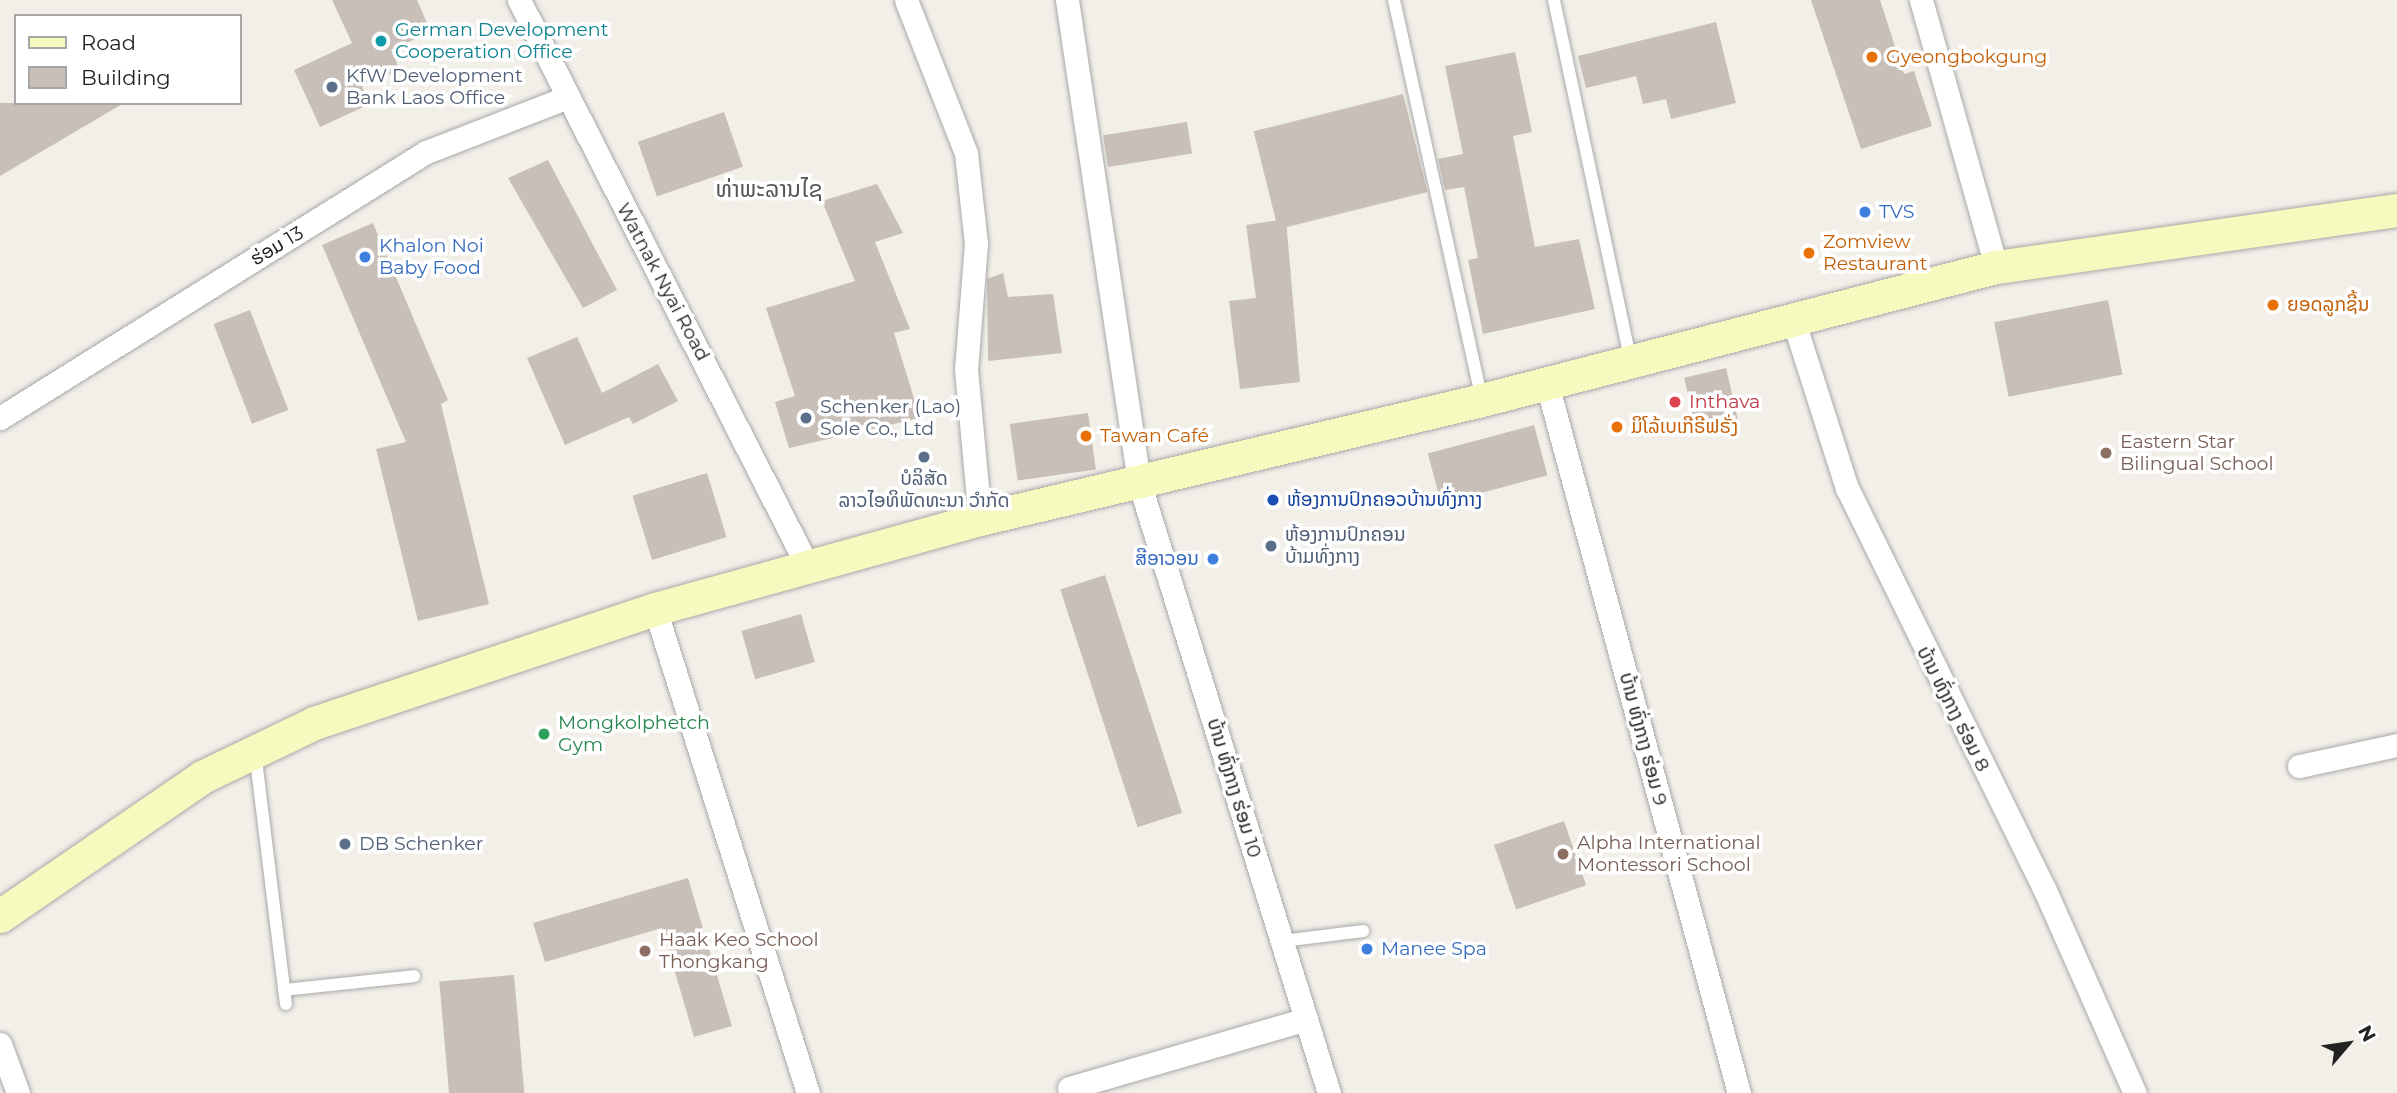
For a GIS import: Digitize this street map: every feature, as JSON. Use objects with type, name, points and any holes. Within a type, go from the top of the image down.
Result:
[{"type":"street","name":"Watnak Nyai Road","points":[[519,0],[565,98],[807,565]]},
{"type":"street","points":[[906,0],[966,153],[976,243],[966,369],[980,519]]},
{"type":"street","name":"ບ້ານ ທົ່ງກາງ ຮ່ອມ 10","points":[[1067,0],[1139,482],[1329,1093]]},
{"type":"street","points":[[1921,0],[1996,267]]},
{"type":"street","name":"ຮ່ອມ 13","points":[[0,418],[426,152],[565,98]]},
{"type":"street","points":[[0,916],[202,777],[255,752],[466,668],[655,609],[980,519],[1547,384],[1792,316],[1996,267],[2397,211]]},
{"type":"street","name":"ບ້ານ ທົ່ງກາງ ຮ່ອມ 8","points":[[1792,316],[1847,488],[2044,888],[2135,1093]]},
{"type":"street","name":"ບ້ານ ທົ່ງກາງ ຮ່ອມ 9","points":[[1547,384],[1739,1093]]},
{"type":"street","points":[[655,609],[808,1093]]},
{"type":"street","points":[[2299,766],[2397,746]]},
{"type":"street","points":[[1069,1088],[1306,1019]]},
{"type":"street","points":[[0,1044],[18,1093]]},
{"type":"lane","points":[[1394,0],[1482,400]]},
{"type":"lane","points":[[1555,0],[1631,362]]},
{"type":"lane","points":[[255,752],[286,1004]]},
{"type":"lane","points":[[1282,941],[1363,931]]},
{"type":"lane","points":[[284,990],[414,976]]},
{"type":"building","points":[[332,0],[417,0],[431,32],[391,50],[400,70],[362,86],[370,104],[320,127],[294,70],[352,43]]},
{"type":"building","points":[[1811,0],[1880,0],[1904,74],[1914,71],[1932,126],[1861,149]]},
{"type":"building","points":[[1716,22],[1736,103],[1671,119],[1666,99],[1643,104],[1636,76],[1586,88],[1578,56]]},
{"type":"building","points":[[1515,52],[1532,132],[1513,136],[1535,247],[1579,239],[1595,309],[1483,334],[1468,260],[1478,258],[1464,187],[1445,190],[1438,159],[1463,154],[1445,66]]},
{"type":"building","points":[[1403,94],[1427,192],[1278,229],[1254,131]]},
{"type":"building","points":[[0,103],[121,105],[0,176]]},
{"type":"building","points":[[724,112],[743,167],[657,196],[638,142]]},
{"type":"building","points":[[1187,122],[1192,154],[1108,167],[1103,135]]},
{"type":"building","points":[[548,160],[617,290],[583,308],[508,178]]},
{"type":"building","points":[[877,184],[903,233],[875,242],[910,329],[894,333],[920,418],[789,448],[775,402],[795,396],[766,308],[855,281],[822,201]]},
{"type":"building","points":[[1286,219],[1300,382],[1240,389],[1229,301],[1256,298],[1246,225]]},
{"type":"building","points":[[373,223],[448,400],[441,404],[489,604],[418,621],[376,449],[406,442],[322,245]]},
{"type":"building","points":[[1003,273],[1008,297],[1053,294],[1062,353],[988,361],[987,279]]},
{"type":"building","points":[[2108,300],[2123,375],[2009,397],[1994,322]]},
{"type":"building","points":[[250,310],[288,410],[252,424],[214,324]]},
{"type":"building","points":[[577,337],[602,393],[658,364],[678,401],[633,424],[629,417],[565,445],[527,358]]},
{"type":"building","points":[[1726,368],[1738,419],[1696,428],[1684,378]]},
{"type":"building","points":[[1088,413],[1096,469],[1018,480],[1010,424]]},
{"type":"building","points":[[1534,425],[1547,475],[1441,504],[1428,453]]},
{"type":"building","points":[[707,473],[727,537],[652,560],[632,496]]},
{"type":"building","points":[[1105,575],[1182,813],[1138,827],[1060,590]]},
{"type":"building","points":[[801,614],[815,662],[755,679],[741,631]]},
{"type":"building","points":[[1564,821],[1586,885],[1516,909],[1494,845]]},
{"type":"building","points":[[688,878],[732,1026],[694,1037],[662,928],[545,962],[533,923]]},
{"type":"building","points":[[514,975],[524,1093],[449,1093],[439,982]]},
{"type":"place","name":"German Development Cooperation Office","points":[[381,41]]},
{"type":"place","name":"Gyeongbokgung","points":[[1872,57]]},
{"type":"place","name":"KfW Development Bank Laos Office","points":[[332,87]]},
{"type":"place","name":"TVS","points":[[1865,212]]},
{"type":"place","name":"Zomview Restaurant","points":[[1809,253]]},
{"type":"place","name":"Khalon Noi Baby Food","points":[[365,257]]},
{"type":"place","name":"ຍອດລູກຊີ້ນ","points":[[2273,305]]},
{"type":"place","name":"Inthava","points":[[1675,402]]},
{"type":"place","name":"Schenker (Lao) Sole Co., Ltd","points":[[806,418]]},
{"type":"place","name":"ມິໂລ້ເບເກີຣີຟຣັ່ງ","points":[[1617,427]]},
{"type":"place","name":"Tawan Café","points":[[1086,436]]},
{"type":"place","name":"Eastern Star Bilingual School","points":[[2106,453]]},
{"type":"place","name":"ບໍລິສັດ ລາວໄອທິພັດທະນາ ວຳກັດ","points":[[924,457]]},
{"type":"place","name":"ຫ້ອງການປົກຄອວບ້ານທົ່ງກາງ","points":[[1273,500]]},
{"type":"place","name":"ຫ້ອງການປົກຄອນ ບ້າມທົ່ງກາງ","points":[[1271,546]]},
{"type":"place","name":"ສີອາວອນ","points":[[1213,559]]},
{"type":"place","name":"Mongkolphetch Gym","points":[[544,734]]},
{"type":"place","name":"DB Schenker","points":[[345,844]]},
{"type":"place","name":"Alpha International Montessori School","points":[[1563,854]]},
{"type":"place","name":"Manee Spa","points":[[1367,949]]},
{"type":"place","name":"Haak Keo School Thongkang","points":[[645,951]]},
{"type":"district","name":"ທ່າພະລານໄຊ","points":[[769,189]]}]
